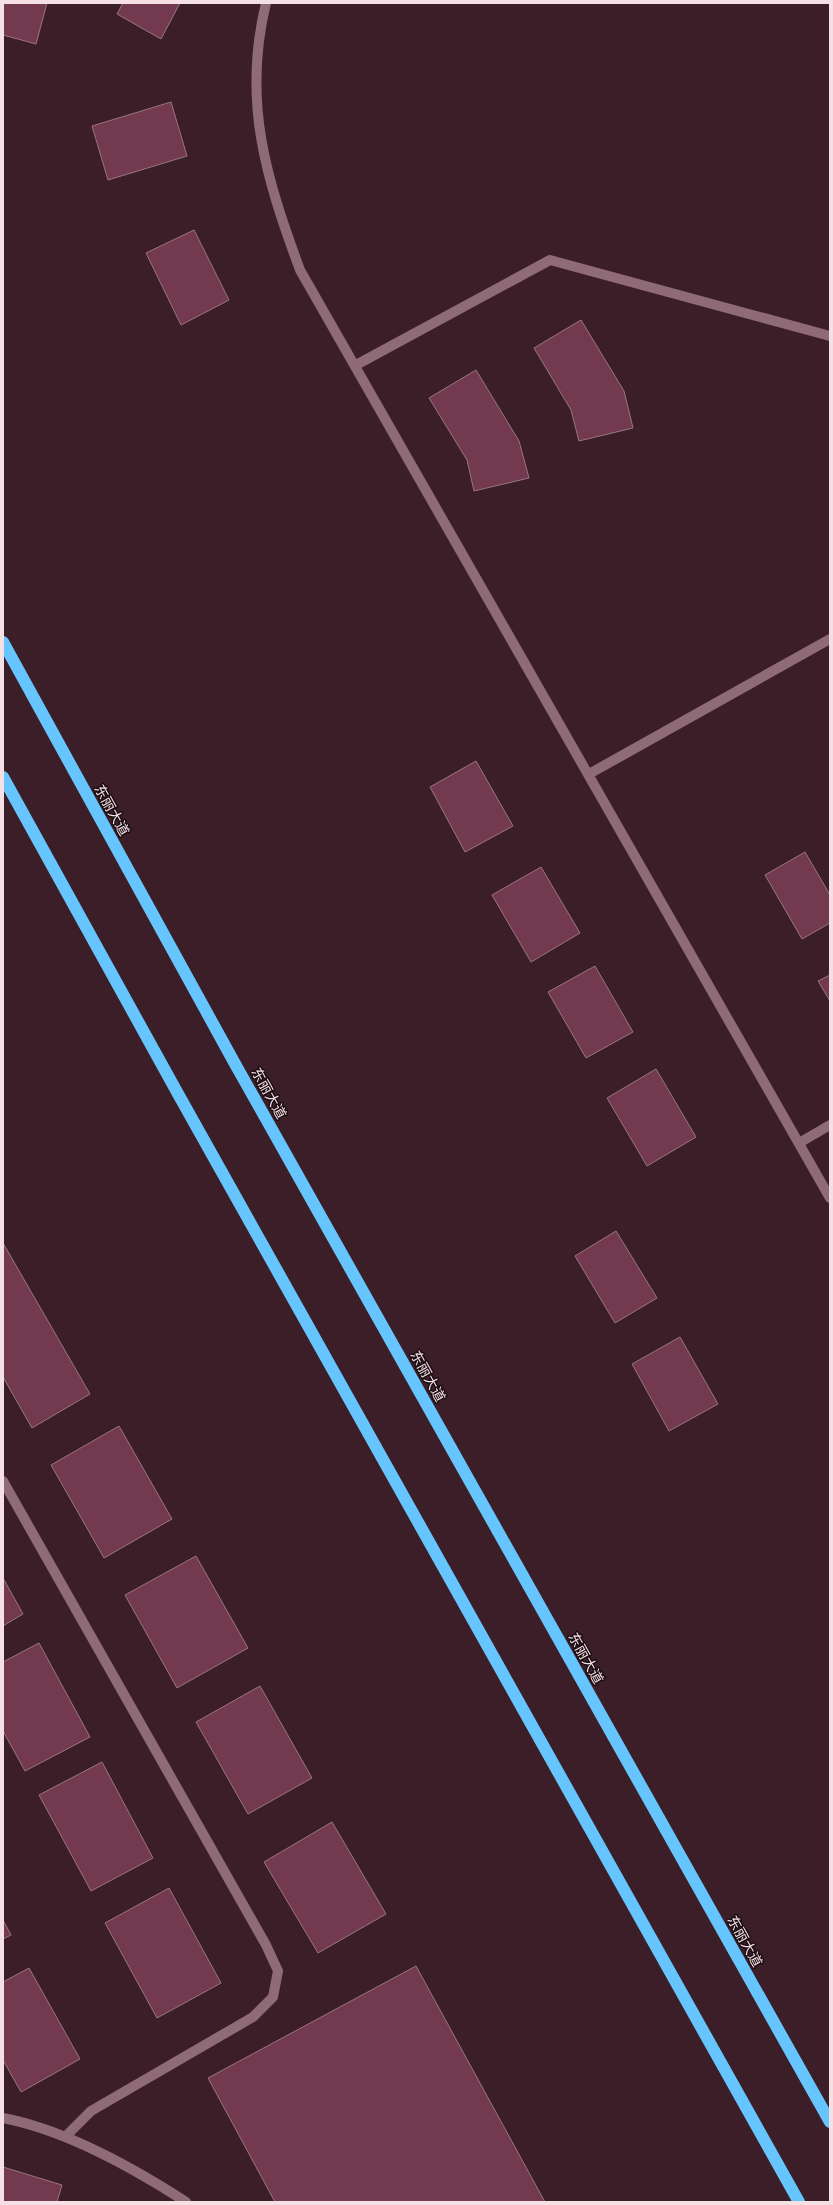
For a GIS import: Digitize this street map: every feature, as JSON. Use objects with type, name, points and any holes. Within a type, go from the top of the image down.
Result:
[{"type":"highway","name":"东丽大道","points":[[3,642],[234,1062],[830,2122]]},
{"type":"highway","points":[[3,777],[181,1099],[799,2202]]},
{"type":"lane","points":[[266,3],[256,60],[257,108],[264,161],[279,211],[300,270],[356,365],[830,1198]]},
{"type":"lane","points":[[356,365],[550,260],[830,336]]},
{"type":"lane","points":[[589,774],[830,639]]},
{"type":"lane","points":[[799,1143],[830,1125]]},
{"type":"lane","points":[[3,1481],[262,1938],[278,1971],[273,1996],[253,2017],[91,2111],[65,2137]]},
{"type":"lane","points":[[3,2118],[65,2137],[145,2176],[186,2202]]},
{"type":"building","points":[[3,3],[47,3],[36,44],[3,35]]},
{"type":"building","points":[[123,3],[180,3],[161,39],[117,14]]},
{"type":"building","points":[[171,102],[187,156],[108,180],[92,126]]},
{"type":"building","points":[[194,230],[229,300],[181,325],[146,253]]},
{"type":"building","points":[[581,320],[624,391],[633,428],[579,441],[571,410],[534,348]]},
{"type":"building","points":[[476,370],[519,441],[529,478],[474,491],[467,460],[429,398]]},
{"type":"building","points":[[476,761],[513,826],[465,852],[430,787]]},
{"type":"building","points":[[805,852],[830,895],[830,923],[802,939],[765,875]]},
{"type":"building","points":[[541,867],[580,933],[531,962],[492,895]]},
{"type":"building","points":[[595,966],[633,1032],[586,1058],[548,992]]},
{"type":"building","points":[[830,975],[830,1001],[818,981]]},
{"type":"building","points":[[656,1069],[696,1137],[647,1166],[607,1098]]},
{"type":"building","points":[[616,1231],[657,1298],[615,1323],[575,1256]]},
{"type":"building","points":[[3,1243],[90,1394],[32,1428],[3,1377]]},
{"type":"building","points":[[680,1337],[718,1404],[669,1431],[632,1364]]},
{"type":"building","points":[[119,1426],[172,1519],[104,1558],[51,1465]]},
{"type":"building","points":[[196,1556],[248,1648],[177,1688],[125,1595]]},
{"type":"building","points":[[3,1578],[23,1614],[3,1626]]},
{"type":"building","points":[[39,1643],[90,1737],[25,1771],[3,1731],[3,1662]]},
{"type":"building","points":[[260,1686],[312,1778],[248,1814],[196,1722]]},
{"type":"building","points":[[102,1762],[153,1858],[91,1891],[39,1795]]},
{"type":"building","points":[[332,1822],[386,1914],[318,1953],[264,1862]]},
{"type":"building","points":[[169,1888],[221,1983],[157,2018],[105,1923]]},
{"type":"building","points":[[3,1920],[11,1935],[3,1939]]},
{"type":"building","points":[[416,1966],[545,2202],[275,2202],[208,2078]]},
{"type":"building","points":[[29,1968],[80,2059],[21,2092],[3,2060],[3,1982]]},
{"type":"building","points":[[3,2167],[62,2185],[57,2202],[3,2202]]}]
